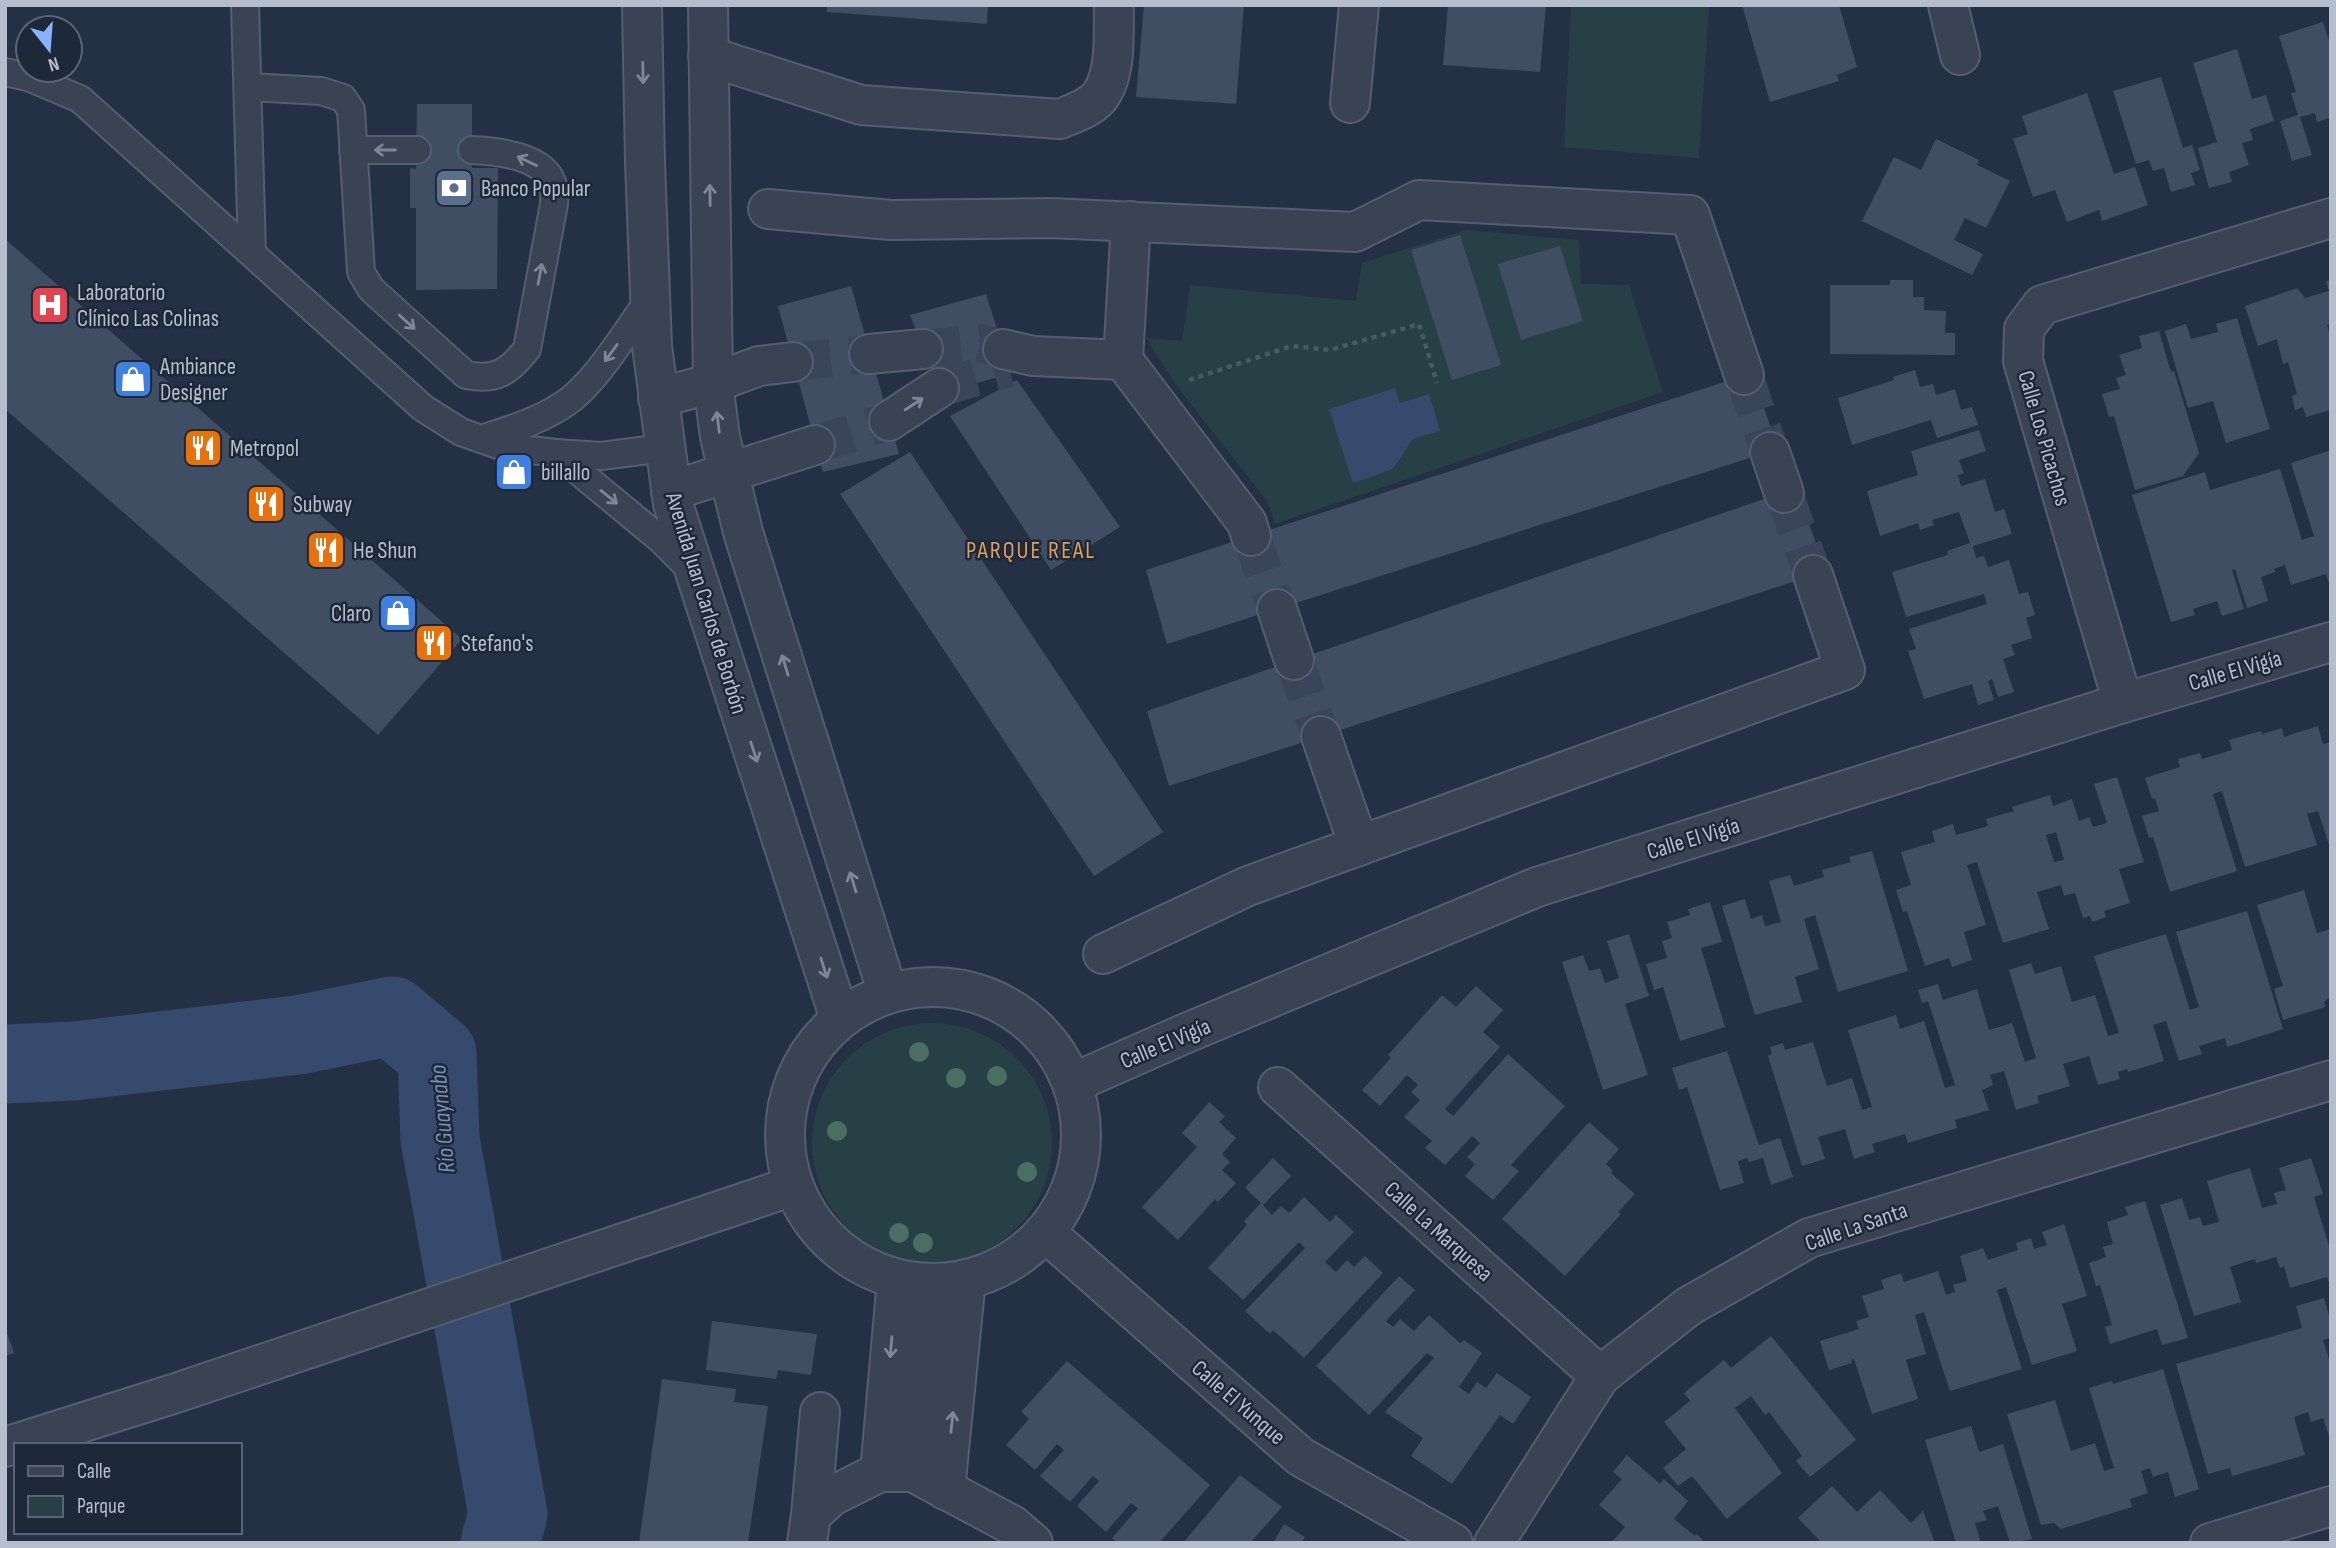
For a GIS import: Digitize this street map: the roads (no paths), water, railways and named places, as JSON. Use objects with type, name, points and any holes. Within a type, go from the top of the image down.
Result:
[{"type":"street","name":"Avenida Juan Carlos de Borbón","points":[[642,5],[652,346],[673,504],[840,1019]]},
{"type":"street","points":[[708,5],[713,383],[720,437],[743,532],[888,994]]},
{"type":"street","points":[[708,56],[860,105],[1060,119],[1083,109],[1102,94],[1111,69],[1114,5]]},
{"type":"street","points":[[1350,103],[1360,5]]},
{"type":"street","points":[[1948,5],[1960,55]]},
{"type":"street","points":[[768,209],[891,220],[1050,218],[1355,232],[1419,200],[1690,215],[1744,375]]},
{"type":"street","name":"Calle Los Picachos","points":[[2123,703],[2023,361],[2024,329],[2042,305],[2331,218]]},
{"type":"street","points":[[1131,221],[1123,360],[1247,523],[1251,536]]},
{"type":"street","points":[[869,354],[923,349]]},
{"type":"street","points":[[1015,358],[1123,360]]},
{"type":"street","points":[[658,398],[713,383],[759,366],[793,362]]},
{"type":"street","points":[[889,421],[939,388]]},
{"type":"street","points":[[671,491],[815,445]]},
{"type":"street","points":[[1770,452],[1784,493]]},
{"type":"street","points":[[1103,954],[1248,886],[1845,670],[1812,575]]},
{"type":"street","points":[[1277,609],[1294,660]]},
{"type":"street","name":"Calle El Vigía","points":[[1073,1083],[1537,887],[2123,703],[2331,642]]},
{"type":"street","points":[[1321,736],[1359,846]]},
{"type":"street","points":[[919,987],[946,987],[976,992],[1014,1010],[1048,1040],[1073,1083],[1082,1123],[1081,1158],[1074,1183],[1064,1205],[1037,1241],[1010,1261],[989,1272],[933,1281],[864,1266],[827,1240],[810,1219],[793,1186],[784,1144],[785,1112],[794,1081],[821,1037],[840,1019],[868,1002],[888,994],[919,987]]},
{"type":"street","name":"Calle La Santa","points":[[1494,1543],[1600,1376],[1689,1306],[1809,1238],[2331,1080]]},
{"type":"street","name":"Calle La Marquesa","points":[[1278,1087],[1600,1376]]},
{"type":"street","points":[[17,1443],[793,1186]]},
{"type":"street","name":"Calle El Yunque","points":[[1045,1232],[1301,1457],[1453,1543]]},
{"type":"street","points":[[913,1478],[933,1281]]},
{"type":"street","points":[[913,1478],[933,1281]]},
{"type":"street","points":[[809,1529],[821,1412]]},
{"type":"street","points":[[809,1529],[832,1496],[913,1478],[1012,1525],[1033,1543]]},
{"type":"street","points":[[2210,1543],[2331,1506]]},
{"type":"lane","points":[[245,5],[252,253]]},
{"type":"lane","points":[[5,72],[29,77],[80,99],[423,408],[461,432],[504,447],[556,453],[601,456],[664,448]]},
{"type":"lane","points":[[248,87],[321,91],[342,98],[351,110],[361,272],[370,289],[466,374],[482,378],[498,376],[515,364],[527,349],[554,204],[552,182],[543,169],[517,155],[472,150]]},
{"type":"lane","points":[[353,150],[417,150]]},
{"type":"lane","points":[[481,439],[541,418],[572,399],[603,364],[650,298]]},
{"type":"lane","points":[[556,453],[660,539],[696,576]]},
{"type":"water","points":[[1395,388],[1400,403],[1429,394],[1440,431],[1413,439],[1393,469],[1353,483],[1329,409]]},
{"type":"waterway","name":"Río Guaynabo","points":[[5,1064],[74,1061],[298,1035],[392,1016],[437,1054],[440,1139],[508,1514],[500,1543]]},
{"type":"tunnel","points":[[923,349],[980,343],[1003,349]]},
{"type":"tunnel","points":[[793,362],[869,354]]},
{"type":"tunnel","points":[[939,388],[1009,368]]},
{"type":"tunnel","points":[[1744,375],[1770,452]]},
{"type":"tunnel","points":[[815,445],[889,421]]},
{"type":"tunnel","points":[[1784,493],[1813,575]]},
{"type":"tunnel","points":[[1251,536],[1277,609]]},
{"type":"tunnel","points":[[1294,660],[1321,736]]},
{"type":"place","name":"Banco Popular","points":[[454,188]]},
{"type":"place","name":"Laboratorio Clínico Las Colinas","points":[[50,305]]},
{"type":"place","name":"Ambiance Designer","points":[[133,379]]},
{"type":"place","name":"Metropol","points":[[203,448]]},
{"type":"place","name":"billallo","points":[[514,472]]},
{"type":"place","name":"Subway","points":[[266,504]]},
{"type":"place","name":"He Shun","points":[[326,550]]},
{"type":"place","name":"Claro","points":[[398,613]]},
{"type":"place","name":"Stefano's","points":[[434,643]]},
{"type":"district","name":"PARQUE REAL","points":[[1031,550]]}]
